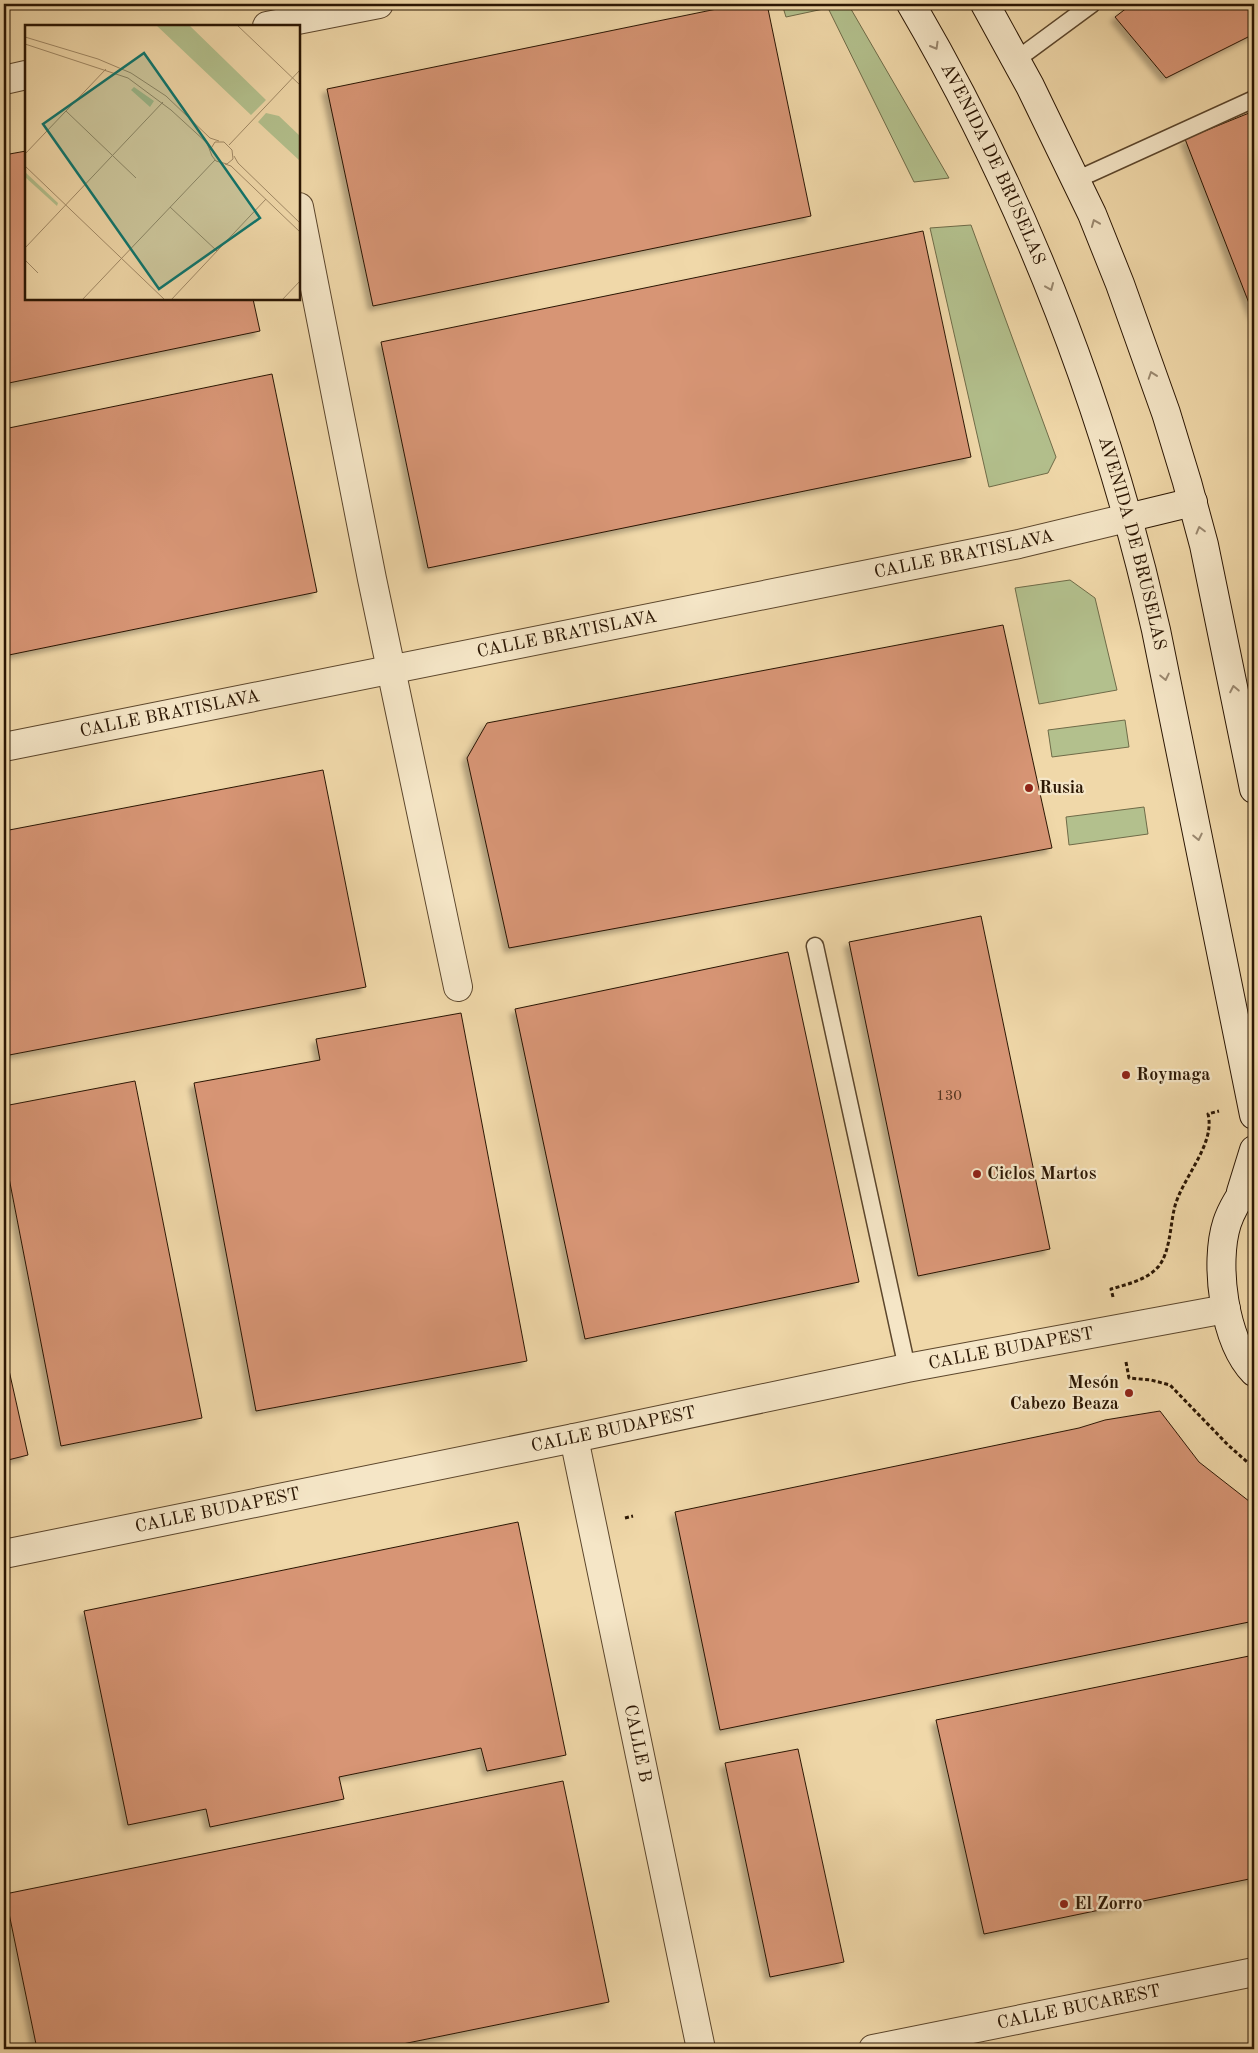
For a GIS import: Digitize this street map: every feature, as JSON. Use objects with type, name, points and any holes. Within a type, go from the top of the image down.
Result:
[{"type":"street","points":[[272,25],[379,4]]},
{"type":"street","name":"AVENIDA DE BRUSELAS","points":[[911,4],[972,114],[1003,177],[1059,308],[1082,370],[1141,563],[1254,1115]]},
{"type":"street","points":[[985,4],[1016,60],[1076,180],[1120,284],[1166,413],[1193,502],[1219,614],[1254,789]]},
{"type":"street","points":[[4,80],[25,75]]},
{"type":"street","points":[[300,213],[391,669],[458,987]]},
{"type":"street","name":"CALLE BRATISLAVA","points":[[4,747],[1009,546],[1193,502]]},
{"type":"street","points":[[1254,1150],[1246,1187],[1227,1223],[1222,1249],[1223,1290],[1226,1309],[1236,1342],[1254,1372]]},
{"type":"street","name":"CALLE BUDAPEST","points":[[4,1554],[907,1368],[1226,1309]]},
{"type":"street","name":"CALLE B","points":[[574,1438],[701,2049]]},
{"type":"street","name":"CALLE BUCAREST","points":[[873,2049],[1254,1972]]},
{"type":"lane","points":[[1016,60],[1092,4]]},
{"type":"lane","points":[[1076,180],[1254,99]]},
{"type":"lane","points":[[814,946],[907,1368]]},
{"type":"path","points":[[1111,1289],[1142,1280],[1159,1265],[1168,1243],[1174,1208],[1202,1150],[1208,1133],[1210,1119],[1208,1114]]},
{"type":"path","points":[[1129,1378],[1170,1385],[1228,1445],[1254,1468]]},
{"type":"green space","points":[[782,4],[848,4],[949,178],[914,182],[828,8],[786,17]]},
{"type":"green space","points":[[971,225],[1056,457],[1048,473],[989,487],[930,228]]},
{"type":"green space","points":[[1070,580],[1095,598],[1117,690],[1039,704],[1015,588]]},
{"type":"green space","points":[[1125,720],[1129,747],[1052,757],[1048,730]]},
{"type":"green space","points":[[1144,807],[1148,834],[1069,845],[1066,817]]},
{"type":"building","points":[[741,4],[767,4],[811,216],[373,306],[327,89]]},
{"type":"building","points":[[1132,4],[1254,4],[1254,34],[1166,78],[1115,17]]},
{"type":"building","points":[[1254,111],[1254,316],[1185,139]]},
{"type":"building","points":[[25,151],[25,300],[253,300],[260,331],[4,384],[4,155]]},
{"type":"building","points":[[923,231],[971,457],[428,568],[381,342]]},
{"type":"building","points":[[272,374],[317,592],[4,656],[4,429]]},
{"type":"building","points":[[1003,625],[1052,848],[509,948],[467,758],[487,723]]},
{"type":"building","points":[[323,770],[366,987],[4,1056],[4,831]]},
{"type":"building","points":[[981,916],[1050,1249],[918,1276],[849,942]]},
{"type":"building","points":[[788,952],[859,1282],[585,1339],[515,1009]]},
{"type":"building","points":[[461,1013],[527,1361],[256,1411],[194,1083],[320,1060],[316,1039]]},
{"type":"building","points":[[135,1081],[202,1418],[61,1446],[4,1152],[4,1106]]},
{"type":"building","points":[[4,1348],[28,1455],[4,1461]]},
{"type":"building","points":[[1160,1411],[1199,1462],[1254,1505],[1254,1621],[720,1730],[675,1512],[1079,1428],[1105,1420]]},
{"type":"building","points":[[518,1522],[566,1755],[487,1771],[481,1748],[339,1777],[344,1799],[210,1827],[206,1809],[128,1825],[84,1611]]},
{"type":"building","points":[[1254,1655],[1254,1878],[984,1934],[936,1720]]},
{"type":"building","points":[[798,1749],[844,1962],[770,1977],[725,1763]]},
{"type":"building","points":[[563,1781],[609,2002],[378,2049],[37,2049],[5,1894]]},
{"type":"place","name":"Rusia","points":[[1029,788]]},
{"type":"place","name":"Roymaga","points":[[1126,1075]]},
{"type":"place","name":"Ciclos Martos","points":[[977,1174]]},
{"type":"place","name":"Mesón Cabezo Beaza","points":[[1129,1393]]},
{"type":"place","name":"El Zorro","points":[[1064,1904]]}]
